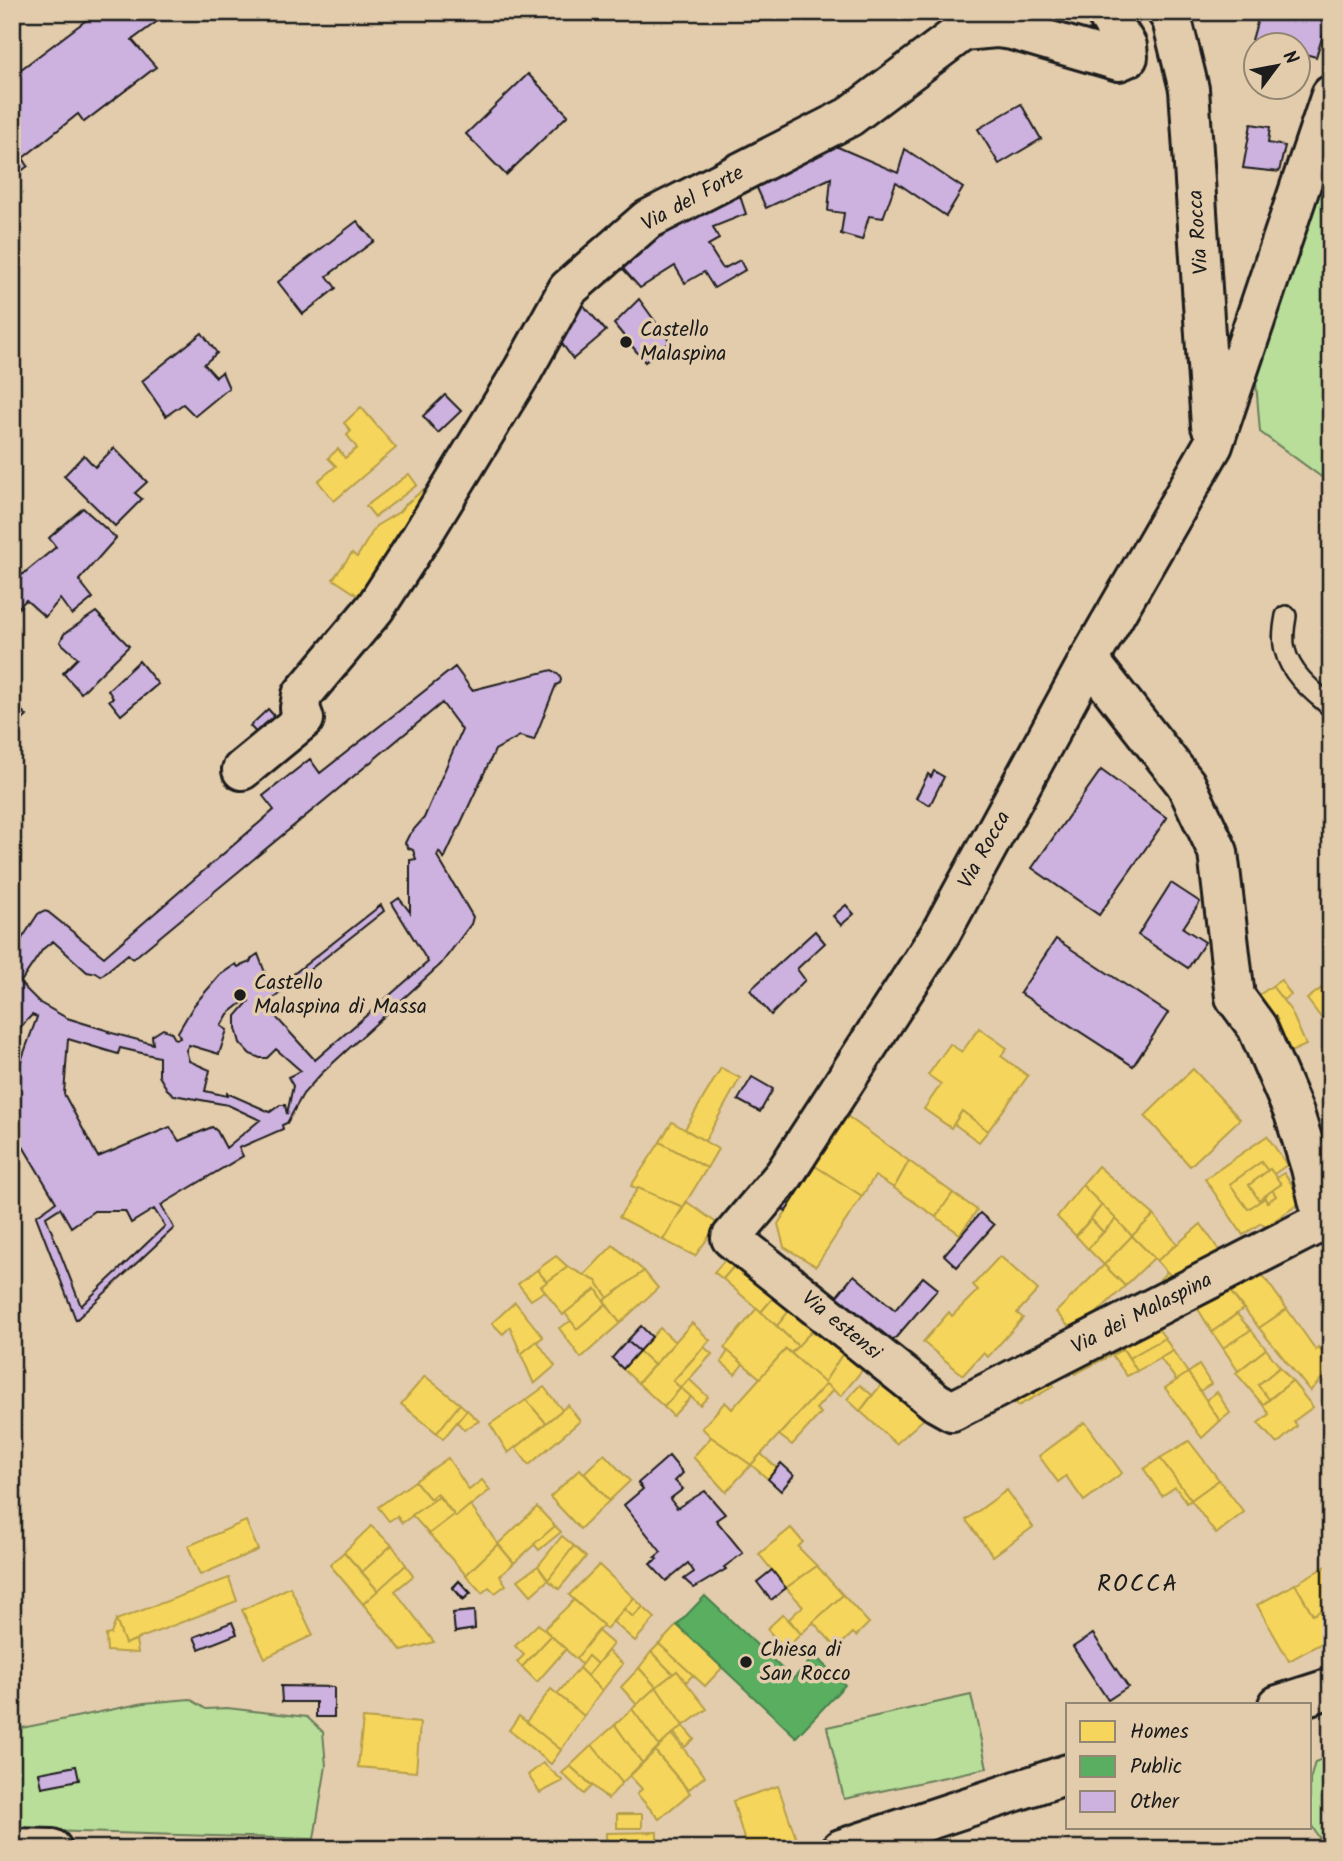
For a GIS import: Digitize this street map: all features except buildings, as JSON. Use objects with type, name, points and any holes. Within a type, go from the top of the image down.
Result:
[{"type":"street","name":"Via del Forte","points":[[242,770],[304,719],[300,708],[302,695],[375,608],[523,370],[568,289],[647,220],[849,117],[963,31],[996,28],[1012,30],[1119,61],[1128,57],[1127,46],[1105,12]]},
{"type":"street","name":"Via Rocca","points":[[1163,15],[1189,89],[1213,445]]},
{"type":"street","name":"Via Rocca","points":[[731,1238],[784,1175],[939,936],[1089,660],[1213,445],[1331,95]]},
{"type":"street","points":[[1089,660],[1186,784],[1218,852],[1235,997],[1257,1027],[1294,1113],[1327,1225]]},
{"type":"street","name":"Via dei Malaspina","points":[[952,1411],[1327,1225]]},
{"type":"street","name":"Via estensi","points":[[731,1238],[936,1402],[952,1411]]},
{"type":"street","points":[[1285,1703],[1331,1688]]},
{"type":"street","points":[[841,1849],[1066,1775]]},
{"type":"street","points":[[12,1848],[52,1849]]},
{"type":"lane","points":[[1286,616],[1285,651],[1296,674],[1331,707]]},
{"type":"green space","points":[[1331,143],[1331,484],[1260,432],[1256,382],[1268,320]]},
{"type":"green space","points":[[971,1695],[987,1768],[844,1799],[827,1727]]},
{"type":"green space","points":[[190,1699],[206,1709],[227,1708],[307,1717],[323,1732],[326,1766],[314,1839],[12,1830],[12,1730],[144,1703]]},
{"type":"green space","points":[[1331,1755],[1331,1849],[1326,1849],[1312,1826],[1312,1773],[1315,1762]]},
{"type":"place","name":"Castello Malaspina","points":[[626,342]]},
{"type":"place","name":"Castello Malaspina di Massa","points":[[240,995]]},
{"type":"place","name":"Chiesa di San Rocco","points":[[746,1662]]},
{"type":"district","name":"ROCCA","points":[[1138,1584]]}]
